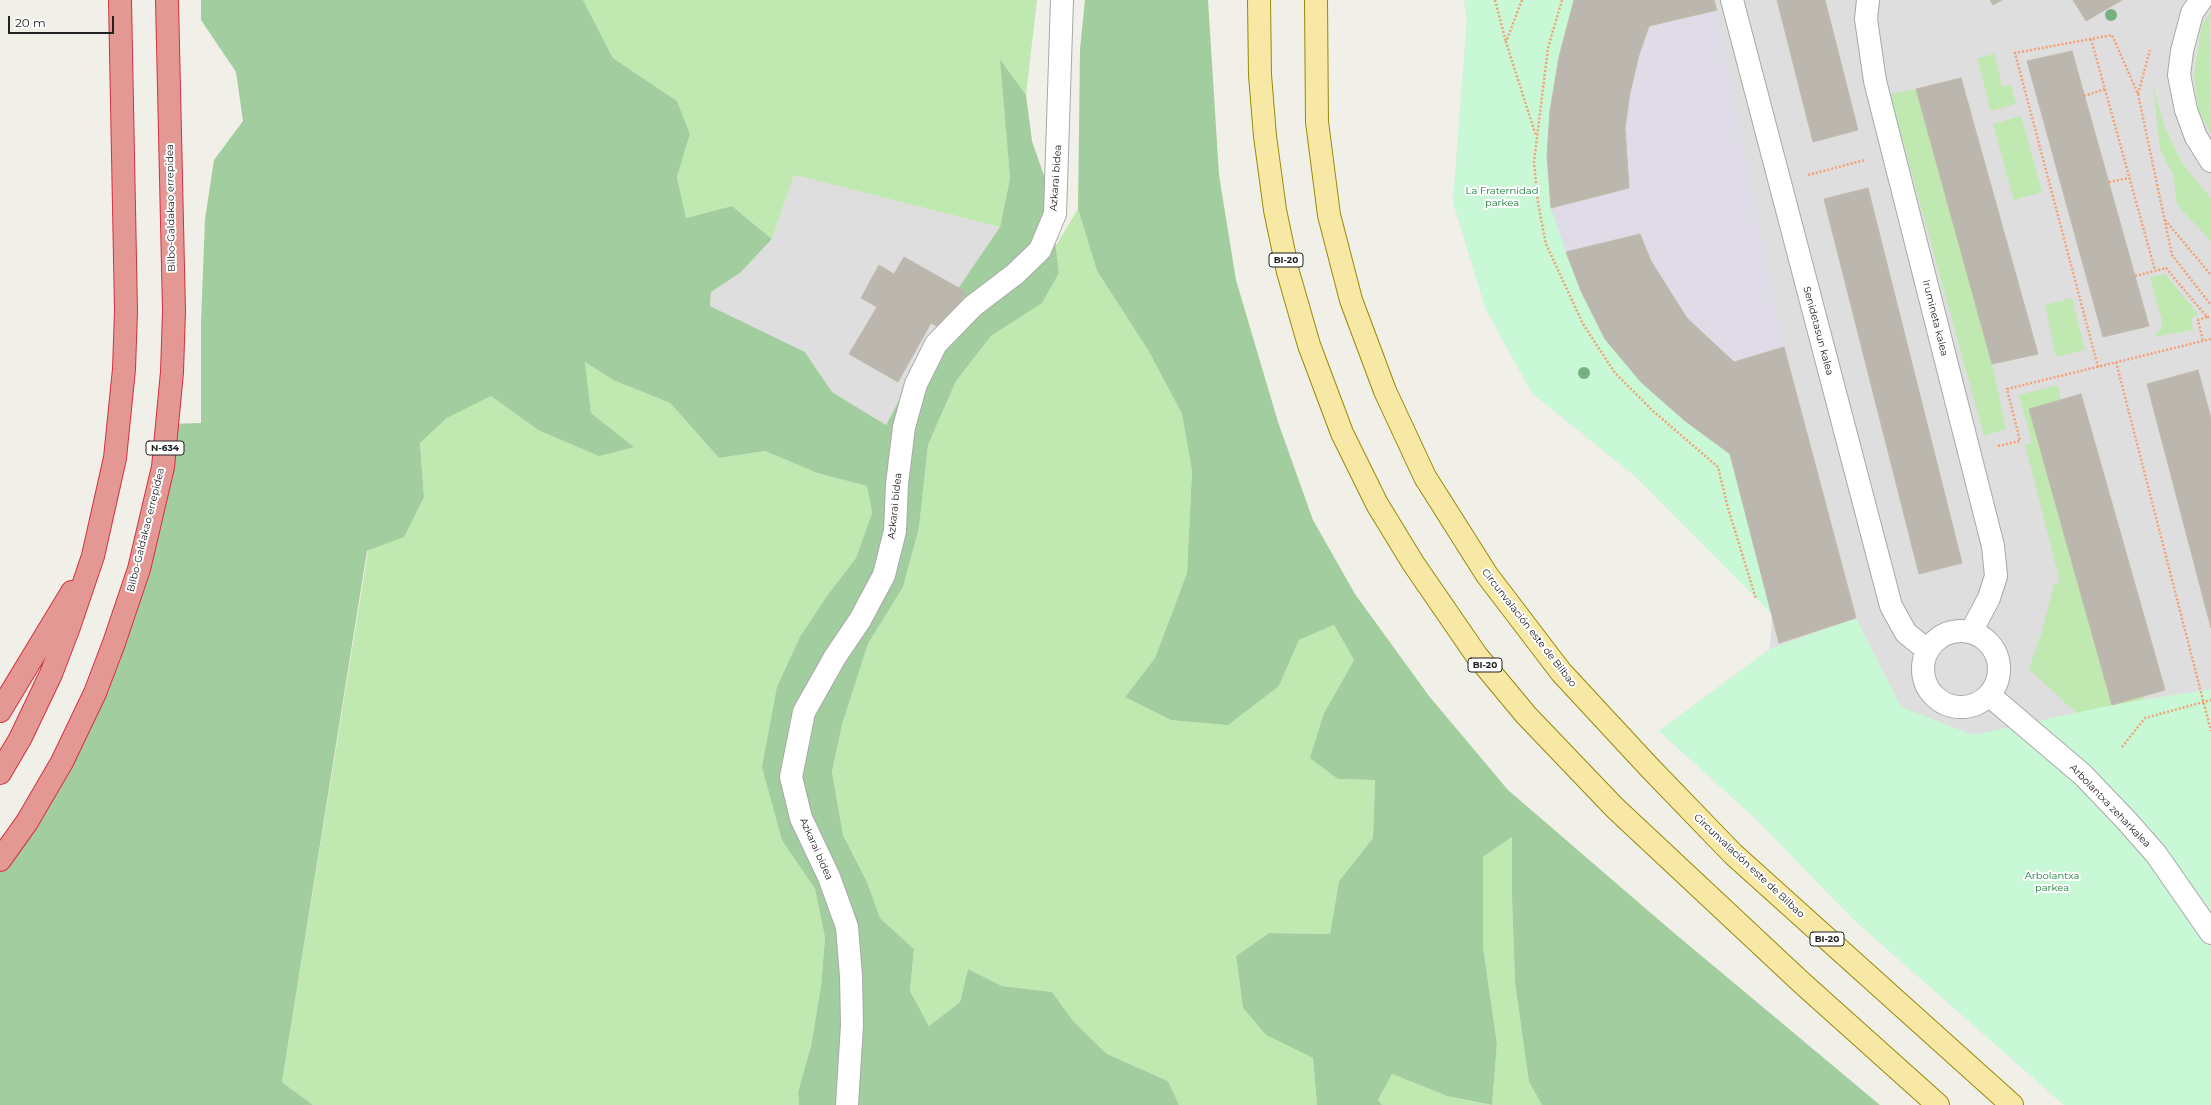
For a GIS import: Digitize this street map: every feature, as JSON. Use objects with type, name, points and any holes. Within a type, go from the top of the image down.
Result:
[{"type":"highway","points":[[0,773],[20,739],[51,674],[93,556],[115,458],[124,369],[126,311],[120,0]]},
{"type":"highway","name":"Bilbo-Galdakao errepidea","points":[[0,860],[27,822],[62,762],[95,693],[139,569],[162,466],[172,372],[174,311],[167,0]]},
{"type":"highway","points":[[0,711],[93,556]]},
{"type":"main road","name":"BI-20","points":[[1258,0],[1260,75],[1265,136],[1275,210],[1288,272],[1309,345],[1342,433],[1377,504],[1435,597],[1477,656],[1526,715],[1615,808],[1802,983],[1938,1105]]},
{"type":"main road","name":"Circunvalación este de Bilbao","points":[[1316,0],[1317,122],[1331,222],[1351,300],[1384,391],[1425,477],[1487,576],[1561,672],[1649,767],[1734,854],[2012,1105]]},
{"type":"main road","points":[[1316,42],[1320,0]]},
{"type":"street","name":"Azkarai bidea","points":[[847,1105],[852,1025],[852,976],[847,926],[829,877],[801,818],[791,777],[804,712],[835,657],[860,620],[884,575],[895,531],[897,484],[904,427],[916,384],[936,344],[973,306],[1015,274],[1040,250],[1055,214],[1062,0]]},
{"type":"street","name":"Senidetasun kalea","points":[[1732,0],[1892,606],[1906,633],[1927,650]]},
{"type":"street","name":"Irumineta kalea","points":[[1868,0],[1866,19],[1875,81],[1993,546],[1996,576],[1980,618],[1971,632]]},
{"type":"street","points":[[2201,0],[2192,13],[2182,51],[2179,75],[2186,110],[2196,137],[2211,161]]},
{"type":"street","points":[[1958,630],[1971,632],[1983,637],[1992,646],[1998,658],[1999,671],[1996,684],[1989,695],[1978,703],[1965,707],[1951,706],[1938,700],[1928,690],[1923,678],[1922,664],[1927,650],[1935,640],[1946,633],[1958,630]]},
{"type":"street","name":"Arbolantxa zeharkalea","points":[[1989,695],[2083,775],[2126,820],[2156,854],[2211,933]]},
{"type":"path","points":[[1495,0],[1506,42],[1537,138]]},
{"type":"path","points":[[1506,42],[1522,0]]},
{"type":"path","points":[[1562,0],[1548,48],[1534,162],[1538,204],[1546,244],[1563,284],[1583,324],[1614,373],[1653,411],[1718,467],[1732,522],[1756,599]]},
{"type":"path","points":[[2098,367],[2014,53],[2112,34],[2138,94],[2172,255],[2211,305]]},
{"type":"path","points":[[2091,38],[2155,270]]},
{"type":"path","points":[[2138,94],[2151,44]]},
{"type":"path","points":[[2084,96],[2105,89]]},
{"type":"path","points":[[1805,176],[1893,152]]},
{"type":"path","points":[[2108,182],[2129,178]]},
{"type":"path","points":[[2165,220],[2211,275]]},
{"type":"path","points":[[2135,276],[2166,268],[2207,317]]},
{"type":"path","points":[[2203,341],[2198,320],[2211,317]]},
{"type":"path","points":[[1968,452],[2020,441],[2007,389],[2211,339]]},
{"type":"path","points":[[2116,362],[2211,731]]},
{"type":"path","points":[[2122,747],[2145,718],[2211,700]]},
{"type":"shaded area","points":[[1464,0],[2211,0],[2211,1105],[2064,1105],[1854,920],[1758,821],[1659,731],[1770,649],[1772,614],[1636,477],[1532,393],[1486,310],[1453,202],[1467,19]]},
{"type":"shaded area","points":[[1717,10],[1784,347],[1734,362],[1687,318],[1651,261],[1640,234],[1566,252],[1551,208],[1629,188],[1625,128],[1630,93],[1639,55],[1649,26]]},
{"type":"shaded area","points":[[794,175],[1000,227],[957,290],[886,425],[832,392],[805,352],[710,306],[711,292],[740,273],[772,239]]},
{"type":"green space","points":[[201,0],[583,0],[613,58],[677,101],[690,134],[677,177],[686,218],[732,206],[772,239],[740,273],[711,292],[710,306],[805,352],[832,392],[886,425],[957,290],[1000,227],[1010,178],[1000,59],[1026,95],[1032,141],[1048,187],[1059,273],[1042,303],[991,336],[956,381],[928,445],[919,528],[903,587],[868,644],[842,725],[832,772],[843,835],[867,882],[880,918],[914,949],[910,991],[929,1026],[960,1002],[968,969],[1002,986],[1052,992],[1074,1022],[1107,1054],[1168,1081],[1179,1105],[799,1105],[798,1092],[811,1046],[821,986],[825,938],[815,889],[782,840],[762,767],[777,687],[800,637],[829,593],[856,558],[872,513],[867,486],[817,473],[765,451],[719,458],[670,403],[613,380],[585,362],[591,413],[634,447],[599,456],[538,430],[491,396],[447,418],[420,443],[424,497],[404,537],[367,551],[282,1082],[313,1105],[0,1105],[0,852],[62,762],[139,569],[167,424],[201,423],[201,322],[205,219],[214,160],[243,121],[236,72],[201,20]]},
{"type":"green space","points":[[583,0],[1037,0],[1026,95],[1001,60],[1010,178],[1000,227],[794,175],[772,239],[732,206],[686,218],[677,177],[690,134],[677,101],[613,58]]},
{"type":"green space","points":[[1085,0],[1208,0],[1219,175],[1236,280],[1278,422],[1313,520],[1355,594],[1429,696],[1508,790],[1667,927],[1880,1105],[1542,1105],[1529,1082],[1515,983],[1512,898],[1512,837],[1483,857],[1483,947],[1497,1044],[1492,1105],[1447,1096],[1392,1074],[1378,1100],[1382,1105],[1317,1105],[1313,1058],[1266,1035],[1243,1008],[1236,956],[1269,933],[1330,934],[1339,881],[1373,838],[1375,780],[1338,779],[1310,758],[1324,713],[1354,660],[1334,625],[1299,640],[1279,686],[1228,725],[1171,720],[1125,697],[1155,658],[1187,573],[1192,471],[1182,414],[1148,350],[1097,271],[1078,209],[1080,49]]},
{"type":"green space","name":"La Fraternidad parkea","points":[[1464,0],[1574,0],[1559,57],[1550,111],[1547,155],[1551,208],[1581,291],[1605,339],[1641,382],[1684,420],[1730,454],[1772,614],[1636,477],[1532,393],[1486,310],[1453,202],[1467,19]]},
{"type":"green space","points":[[2211,11],[2211,134],[2198,109],[2194,73],[2202,25]]},
{"type":"green space","points":[[1995,54],[2002,87],[2011,85],[2016,104],[1991,111],[1977,58]]},
{"type":"green space","points":[[2153,86],[2165,128],[2183,165],[2211,198],[2211,241],[2177,205],[2173,174],[2160,149]]},
{"type":"green space","points":[[1916,89],[1992,364],[2006,429],[1984,436],[1890,94]]},
{"type":"green space","points":[[2021,116],[2042,192],[2014,200],[1993,124]]},
{"type":"green space","points":[[1078,209],[1097,271],[1148,350],[1182,414],[1192,471],[1187,573],[1155,658],[1125,697],[1279,686],[1299,640],[1334,625],[1354,660],[1324,713],[1338,779],[1375,780],[1373,838],[1339,881],[1330,934],[1269,933],[1236,956],[1243,1008],[1266,1035],[1313,1058],[1317,1105],[1179,1105],[1168,1081],[1107,1054],[1074,1022],[1052,992],[1002,986],[968,969],[960,1002],[929,1026],[910,991],[914,949],[880,918],[867,882],[843,835],[832,772],[842,725],[868,644],[903,587],[919,528],[928,445],[956,381],[991,336],[1042,302],[1059,273],[1055,247]]},
{"type":"green space","points":[[2165,274],[2198,314],[2191,318],[2193,330],[2153,337],[2161,329],[2162,321],[2150,277]]},
{"type":"green space","points":[[2072,298],[2085,350],[2056,357],[2045,305]]},
{"type":"green space","points":[[585,362],[613,380],[670,403],[719,458],[765,451],[817,473],[867,486],[872,513],[856,558],[829,593],[782,839],[815,889],[825,938],[821,986],[811,1046],[798,1092],[799,1105],[313,1105],[282,1082],[368,551],[403,537],[424,497],[420,443],[447,418],[491,396],[538,430],[633,447],[591,413]]},
{"type":"green space","points":[[2058,385],[2061,400],[2029,409],[2112,705],[2145,696],[2131,714],[2097,724],[2072,709],[2029,669],[2042,631],[2054,584],[2060,582],[2025,445],[2032,443],[2019,395]]},
{"type":"green space","name":"Arbolantxa parkea","points":[[1856,618],[1901,707],[1973,735],[2112,705],[2211,689],[2211,1105],[2064,1105],[1854,920],[1758,821],[1659,731],[1770,649]]},
{"type":"green space","points":[[1512,837],[1512,898],[1515,983],[1529,1082],[1542,1105],[1492,1105],[1497,1044],[1483,947],[1483,857]]},
{"type":"green space","points":[[1392,1074],[1447,1096],[1491,1105],[1382,1105],[1378,1100]]},
{"type":"building","points":[[1574,0],[1714,0],[1717,10],[1649,26],[1639,55],[1630,93],[1625,128],[1629,188],[1551,208],[1547,155],[1550,111],[1559,57]]},
{"type":"building","points":[[1777,0],[1825,0],[1858,130],[1813,142]]},
{"type":"building","points":[[1990,0],[2002,0],[1993,5]]},
{"type":"building","points":[[2073,0],[2122,0],[2086,21]]},
{"type":"building","points":[[2072,51],[2149,326],[2103,337],[2027,61]]},
{"type":"building","points":[[1961,78],[2038,354],[1992,364],[1916,89]]},
{"type":"building","points":[[1868,188],[1962,563],[1919,574],[1824,199]]},
{"type":"building","points":[[1640,234],[1651,261],[1687,318],[1734,362],[1784,347],[1856,618],[1779,643],[1730,454],[1684,420],[1641,382],[1605,339],[1581,291],[1566,252]]},
{"type":"building","points":[[904,257],[966,292],[944,330],[931,323],[898,382],[849,354],[877,307],[861,298],[879,265],[894,274]]},
{"type":"building","points":[[2198,370],[2211,418],[2211,628],[2147,384]]},
{"type":"building","points":[[2081,394],[2165,690],[2112,705],[2029,409]]}]
